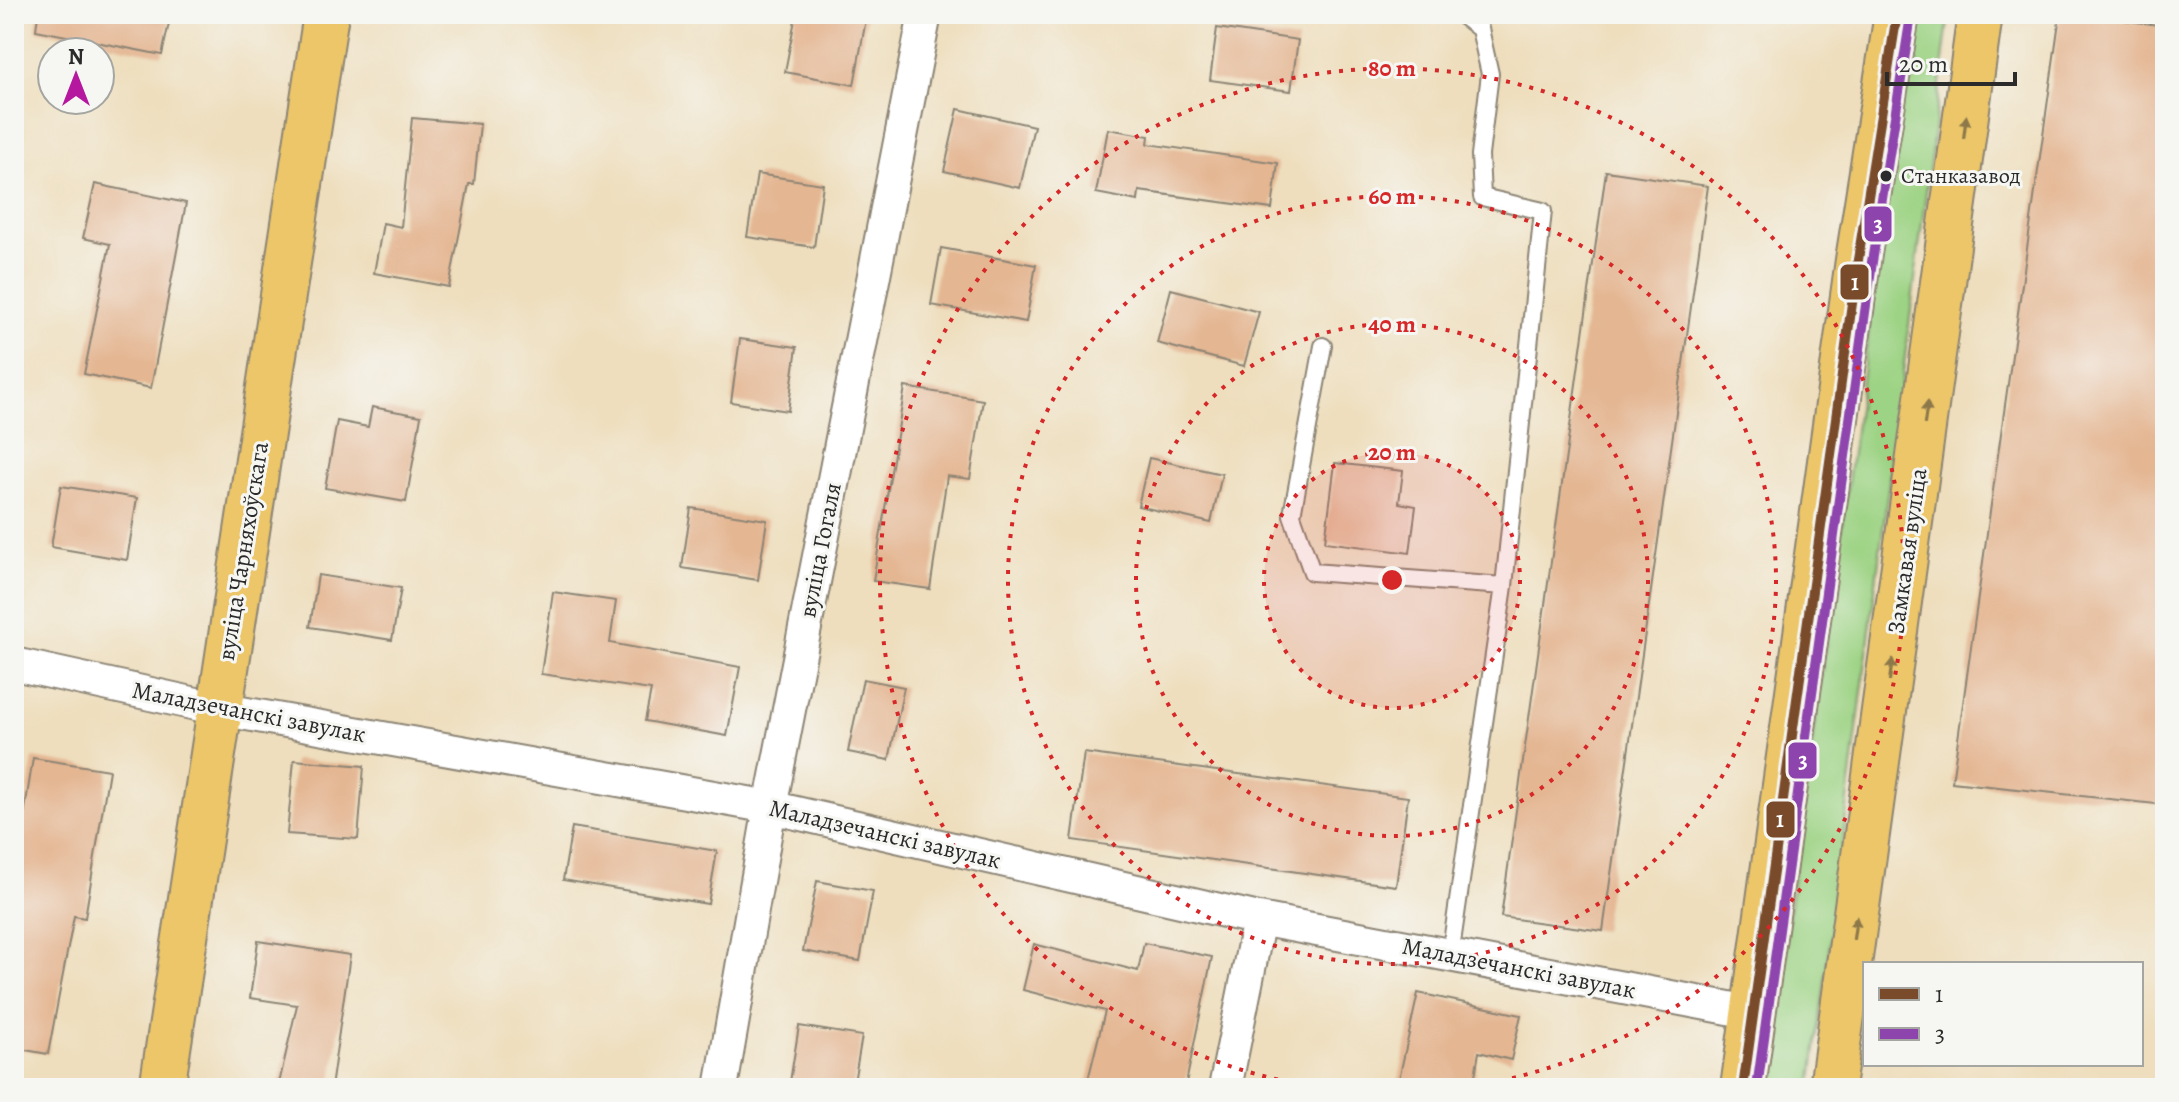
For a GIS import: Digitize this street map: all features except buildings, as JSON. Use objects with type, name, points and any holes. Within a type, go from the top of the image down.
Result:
[{"type":"main road","name":"вуліца Чарняхоўскага","points":[[162,1088],[326,14]]},
{"type":"main road","points":[[1743,1088],[1856,275],[1897,14]]},
{"type":"main road","name":"Замкавая вуліца","points":[[1832,1088],[1980,14]]},
{"type":"street","name":"вуліца Гогаля","points":[[721,1088],[770,807],[925,14]]},
{"type":"street","name":"Маладзечанскі завулак","points":[[14,664],[219,709],[770,807],[1259,919],[1755,1013]]},
{"type":"street","points":[[1225,1088],[1259,919]]},
{"type":"lane","points":[[1450,956],[1504,586],[1543,211],[1482,197],[1480,155],[1490,74],[1480,29],[1460,14]]},
{"type":"lane","points":[[1323,346],[1292,515],[1312,572],[1504,586]]},
{"type":"green space","points":[[1912,14],[1949,14],[1811,1088],[1765,1088]]},
{"type":"transit line","name":"1","points":[[1743,1088],[1858,260],[1897,14]]},
{"type":"transit line","name":"3","points":[[1757,1088],[1872,262],[1911,16]]},
{"type":"place","name":"Станказавод","points":[[1886,176]]}]
